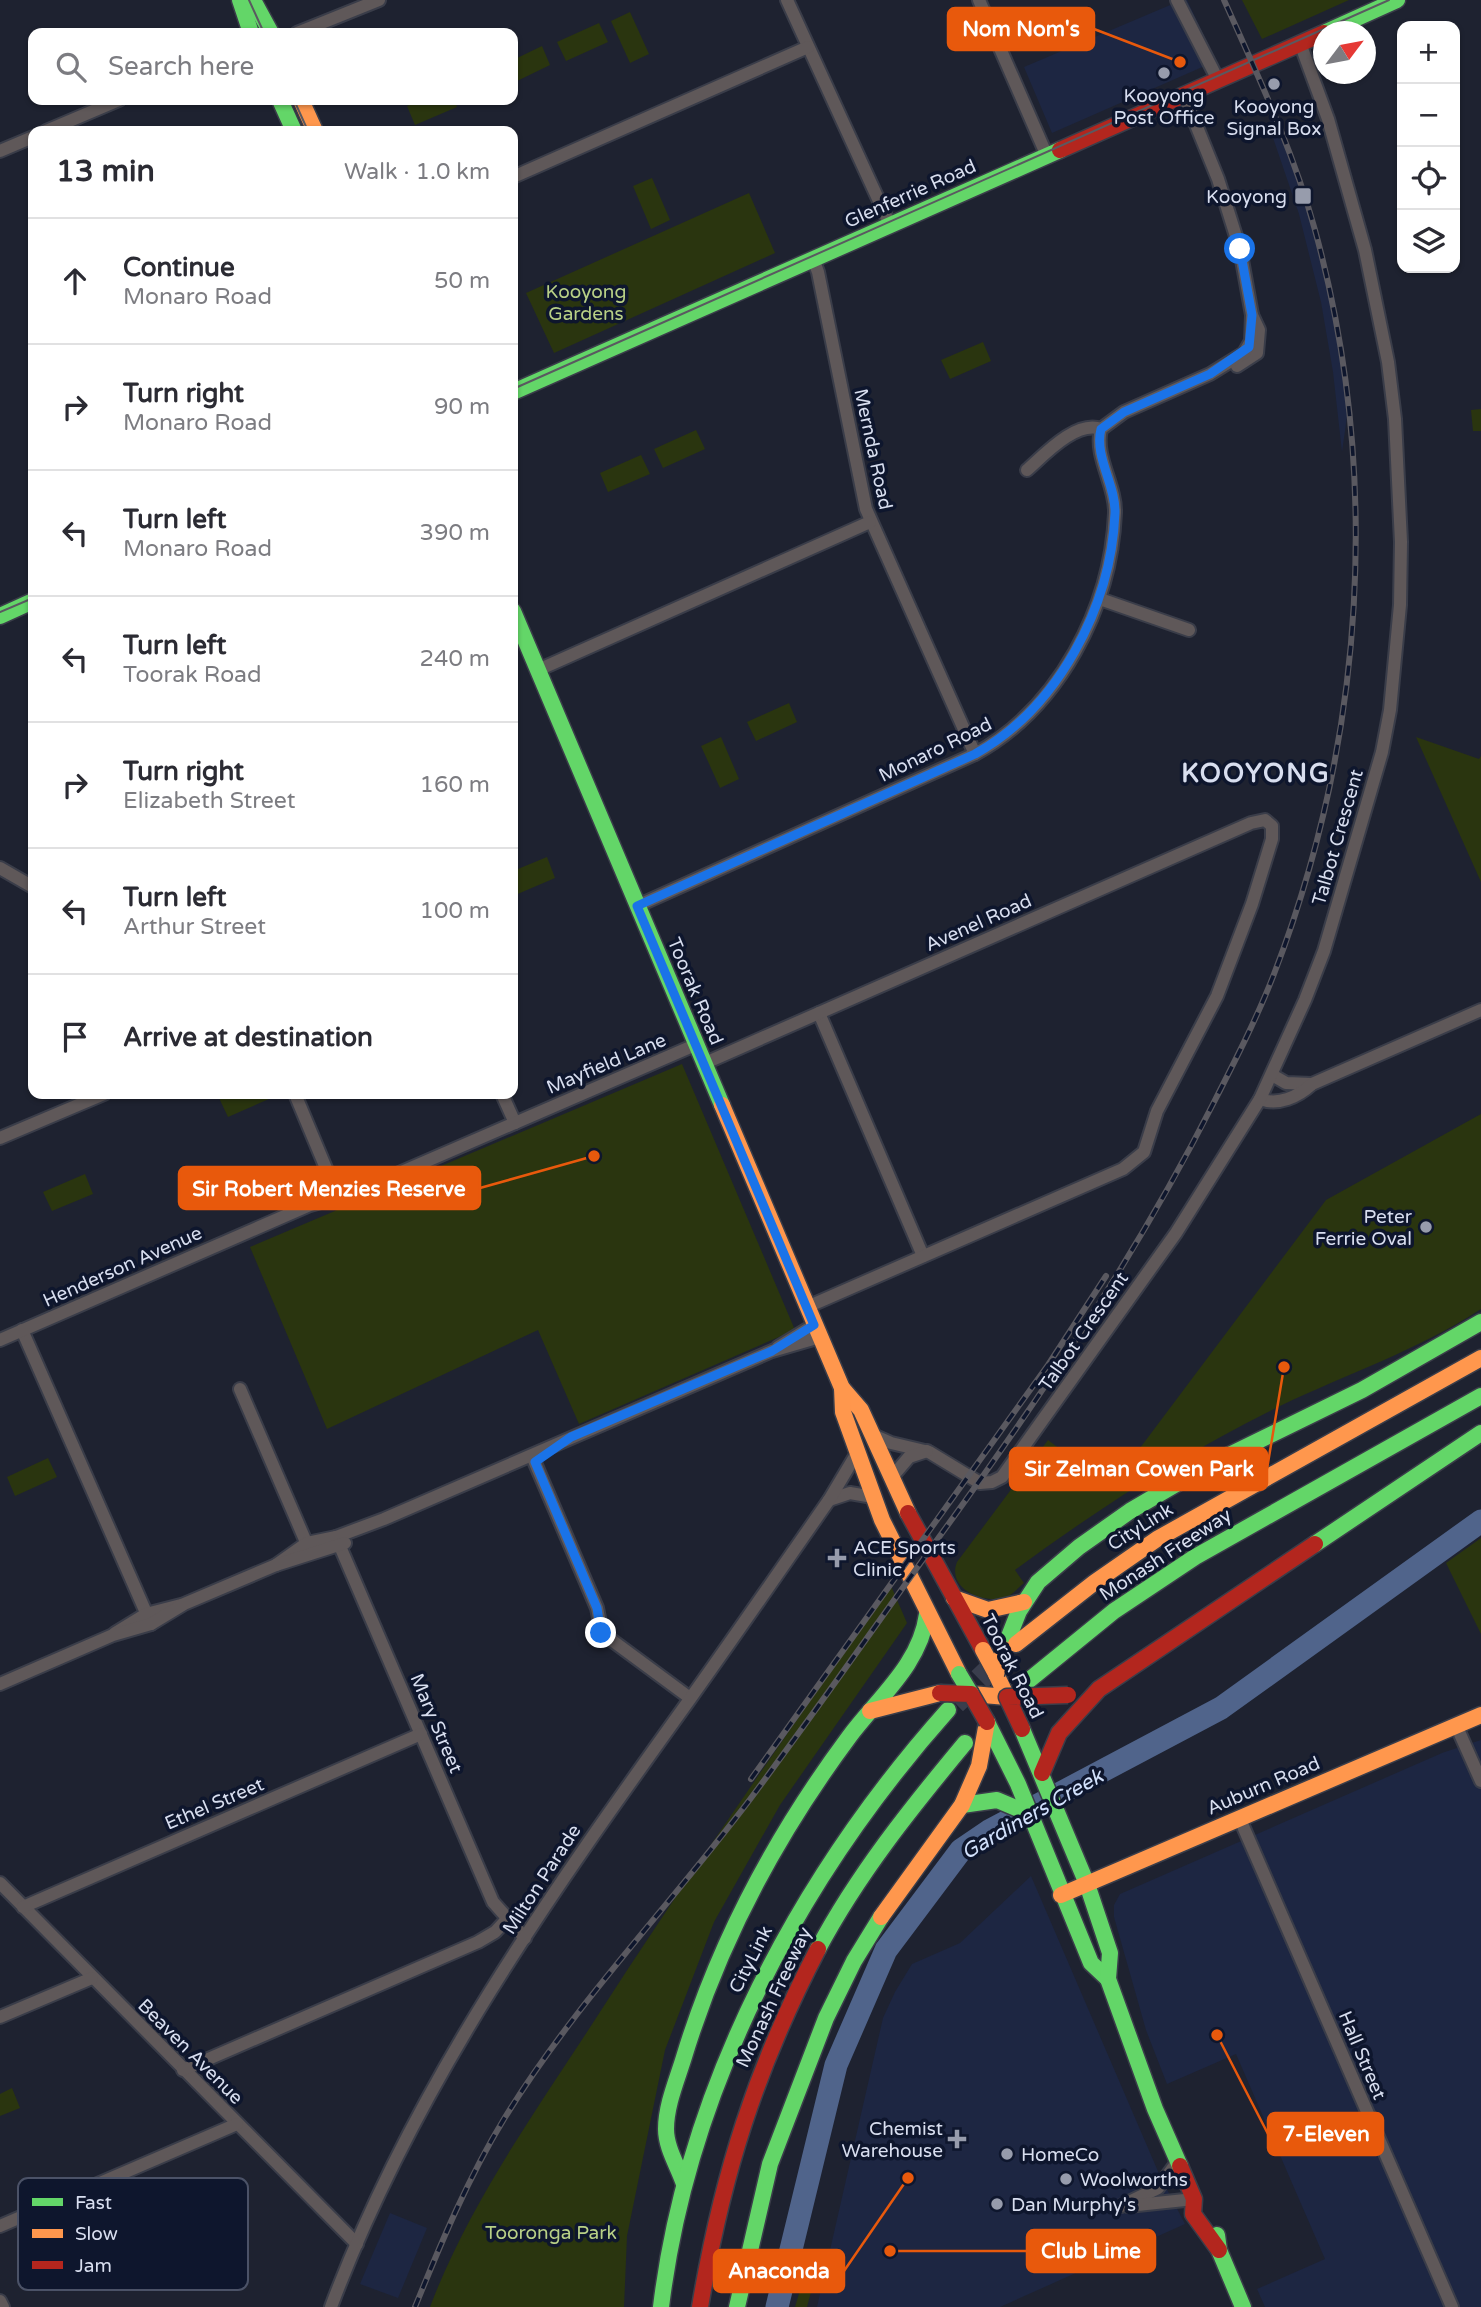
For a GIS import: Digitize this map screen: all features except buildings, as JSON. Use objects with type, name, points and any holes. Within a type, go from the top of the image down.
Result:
[{"type":"main road","points":[[240,0],[249,28]]},
{"type":"main road","points":[[253,0],[268,28]]},
{"type":"main road","name":"Glenferrie Road","points":[[1350,21],[1397,0]]},
{"type":"main road","name":"Glenferrie Road","points":[[518,390],[1313,37]]},
{"type":"main road","points":[[282,105],[292,126]]},
{"type":"main road","points":[[303,105],[313,126]]},
{"type":"main road","points":[[0,616],[28,603]]},
{"type":"main road","name":"Toorak Road","points":[[518,623],[842,1388],[861,1410],[892,1477],[996,1674],[1000,1696],[1042,1773],[1087,1884],[1110,1953],[1108,1979],[1194,2199],[1194,2214],[1219,2250],[1237,2304]]},
{"type":"main road","points":[[996,1674],[1024,1602],[1038,1582],[1079,1547],[1152,1497],[1362,1390],[1481,1322]]},
{"type":"main road","name":"CityLink","points":[[1016,1644],[1098,1578],[1169,1532],[1481,1358]]},
{"type":"main road","name":"Toorak Road","points":[[842,1388],[843,1412],[873,1497],[928,1615],[987,1722],[1030,1814],[1091,1963],[1108,1979]]},
{"type":"main road","name":"Monash Freeway","points":[[1028,1681],[1114,1611],[1195,1557],[1481,1396]]},
{"type":"main road","points":[[1042,1773],[1052,1745],[1074,1715],[1099,1689],[1481,1433]]},
{"type":"main road","points":[[954,1598],[994,1611],[1024,1602]]},
{"type":"main road","points":[[661,2307],[684,2184],[666,2133],[686,2049],[715,1968],[751,1892],[793,1819],[922,1643],[928,1629],[928,1615]]},
{"type":"main road","points":[[870,1711],[940,1693],[1068,1695],[1099,1689]]},
{"type":"main road","points":[[737,2307],[770,2164],[825,2018],[854,1961],[900,1887],[960,1807],[979,1766],[987,1722],[1000,1696]]},
{"type":"main road","name":"CityLink","points":[[684,2184],[721,2075],[783,1940],[858,1818],[909,1753],[948,1710]]},
{"type":"main road","name":"Auburn Road","points":[[1061,1895],[1481,1715]]},
{"type":"main road","name":"Monash Freeway","points":[[700,2307],[714,2223],[730,2158],[756,2082],[791,1997],[862,1872],[907,1811],[965,1743]]},
{"type":"main road","points":[[960,1807],[998,1800],[1030,1814]]},
{"type":"street","points":[[315,28],[379,0]]},
{"type":"street","points":[[787,0],[890,225]]},
{"type":"street","points":[[979,0],[1047,156]]},
{"type":"street","points":[[1177,0],[1218,80]]},
{"type":"street","name":"Talbot Crescent","points":[[873,1435],[894,1444],[928,1451],[976,1482],[987,1483],[1002,1477],[1176,1233],[1260,1099],[1324,951],[1375,777],[1390,710],[1398,643],[1401,567],[1395,419],[1377,301],[1340,158],[1300,43]]},
{"type":"street","points":[[518,175],[808,47]]},
{"type":"street","points":[[1027,470],[1058,443],[1095,428],[1111,413],[1124,412],[1210,374],[1249,347],[1252,315],[1240,249],[1218,179],[1184,95]]},
{"type":"street","points":[[58,126],[107,105]]},
{"type":"street","points":[[0,151],[28,139]]},
{"type":"street","name":"Mernda Road","points":[[813,259],[818,272],[870,522],[975,754]]},
{"type":"street","name":"Monaro Road","points":[[637,906],[975,754],[1009,734],[1048,691],[1078,645],[1100,599],[1115,513],[1113,491],[1103,460],[1089,436],[1095,428]]},
{"type":"street","points":[[538,670],[870,522]]},
{"type":"street","points":[[1100,599],[1189,630]]},
{"type":"street","name":"Avenel Road","points":[[704,1064],[1251,823],[1270,822],[1272,833],[1268,852],[1217,996],[1157,1111],[1141,1157],[1124,1169],[923,1256]]},
{"type":"street","points":[[0,868],[28,884]]},
{"type":"street","points":[[1260,1099],[1273,1102],[1289,1098],[1312,1084],[1481,1010]]},
{"type":"street","points":[[807,1307],[923,1256],[820,1013]]},
{"type":"street","name":"Mayfield Lane","points":[[338,1197],[695,1045]]},
{"type":"street","points":[[1272,1075],[1286,1083],[1312,1084]]},
{"type":"street","points":[[1,1135],[91,1099]]},
{"type":"street","points":[[297,1099],[338,1197]]},
{"type":"street","points":[[504,1099],[515,1123]]},
{"type":"street","name":"Henderson Avenue","points":[[0,1340],[310,1205],[338,1197]]},
{"type":"street","points":[[22,1330],[148,1619]]},
{"type":"street","points":[[0,1684],[276,1565],[309,1547],[337,1541],[486,1475],[533,1459],[571,1437],[817,1331]]},
{"type":"street","points":[[240,1388],[309,1547]]},
{"type":"street","points":[[892,1477],[909,1457],[928,1451]]},
{"type":"street","name":"Milton Parade","points":[[331,2307],[383,2182],[423,2104],[533,1925],[607,1813],[829,1500],[857,1453]]},
{"type":"street","points":[[533,1459],[597,1608],[601,1633],[690,1698]]},
{"type":"street","points":[[829,1500],[850,1493],[873,1497]]},
{"type":"street","name":"Mary Street","points":[[337,1541],[493,1902],[525,1938]]},
{"type":"street","points":[[1456,1725],[1481,1781]]},
{"type":"street","name":"Ethel Street","points":[[23,1907],[421,1734]]},
{"type":"street","name":"Hall Street","points":[[1239,1818],[1452,2307]]},
{"type":"street","name":"Beaven Avenue","points":[[0,1884],[356,2244]]},
{"type":"street","points":[[183,2070],[478,1942],[509,1919],[517,1918],[533,1925]]},
{"type":"street","points":[[0,2017],[92,1978]]},
{"type":"street","points":[[112,2178],[237,2124]]},
{"type":"street","points":[[1178,2161],[1158,2188],[1121,2206],[1194,2199]]},
{"type":"street","points":[[0,2226],[18,2218]]},
{"type":"street","points":[[0,2301],[3,2307]]},
{"type":"shaded area","points":[[1187,0],[1216,61],[1052,133],[1024,67]]},
{"type":"shaded area","points":[[1272,99],[1303,183],[1334,295],[1350,395],[1342,452],[1333,372],[1321,302],[1299,214],[1270,129]]},
{"type":"shaded area","points":[[1481,1740],[1481,2307],[1265,2307],[1257,2289],[1325,2259],[1236,2054],[1167,2084],[1146,2030],[1114,1917],[1114,1905],[1120,1894],[1442,1753]]},
{"type":"shaded area","points":[[1031,1876],[1160,2176],[1185,2224],[1000,2307],[817,2307],[883,2018],[895,1992],[912,1964],[960,1943]]},
{"type":"shaded area","points":[[390,2213],[427,2228],[398,2298],[360,2284]]},
{"type":"green space","points":[[1242,0],[1349,0],[1262,39]]},
{"type":"green space","points":[[630,12],[649,54],[630,63],[611,21]]},
{"type":"green space","points":[[599,23],[608,42],[566,61],[557,42]]},
{"type":"green space","points":[[542,46],[550,65],[518,81],[518,58]]},
{"type":"green space","points":[[456,105],[457,107],[415,125],[407,106]]},
{"type":"green space","points":[[652,178],[670,220],[651,229],[633,186]]},
{"type":"green space","name":"Kooyong Gardens","points":[[749,193],[775,253],[554,353],[526,293]]},
{"type":"green space","points":[[983,342],[991,361],[950,379],[941,360]]},
{"type":"green space","points":[[1481,409],[1481,431],[1473,431],[1471,410]]},
{"type":"green space","points":[[696,430],[705,449],[663,468],[654,449]]},
{"type":"green space","points":[[641,455],[650,474],[608,492],[600,473]]},
{"type":"green space","points":[[789,703],[797,722],[756,741],[747,722]]},
{"type":"green space","points":[[721,737],[739,779],[720,788],[701,746]]},
{"type":"green space","points":[[1416,737],[1479,759],[1481,756],[1481,882]]},
{"type":"green space","points":[[547,857],[555,878],[518,894],[518,869]]},
{"type":"green space","points":[[682,1064],[795,1330],[579,1424],[538,1330],[327,1429],[250,1247]]},
{"type":"green space","points":[[219,1099],[269,1099],[228,1117]]},
{"type":"green space","points":[[1481,1114],[1481,1309],[1432,1337],[1280,1406],[1177,1462],[1111,1503],[1015,1570],[1024,1583],[1008,1596],[988,1599],[978,1597],[962,1587],[955,1572],[957,1562],[1048,1440],[1098,1478],[1131,1460],[1326,1200]]},
{"type":"green space","points":[[85,1174],[93,1194],[52,1211],[43,1192]]},
{"type":"green space","points":[[48,1458],[57,1477],[15,1496],[7,1477]]},
{"type":"green space","points":[[1481,1538],[1481,1634],[1446,1563]]},
{"type":"green space","name":"Tooronga Park","points":[[891,1586],[907,1623],[780,1805],[714,1922],[665,2050],[627,2236],[624,2307],[430,2307],[462,2235],[522,2131],[698,1863]]},
{"type":"green space","points":[[12,2088],[20,2108],[0,2116],[0,2094]]},
{"type":"green space","points":[[810,2266],[815,2277],[807,2307],[795,2307],[806,2270]]},
{"type":"waterway","name":"Gardiners Creek","points":[[777,2307],[836,2065],[886,1950],[961,1850],[989,1831],[1221,1708],[1481,1521]]},
{"type":"tunnel","points":[[955,1703],[1006,1654]]},
{"type":"tram line","points":[[249,0],[262,28]]},
{"type":"tram line","points":[[518,387],[1389,0]]},
{"type":"tram line","points":[[296,105],[306,126]]},
{"type":"tram line","points":[[0,612],[28,600]]},
{"type":"railway","points":[[415,2307],[479,2164],[532,2076],[592,1995],[720,1838],[775,1765],[979,1481],[1086,1324],[1183,1160],[1245,1039],[1274,974],[1305,884],[1328,793],[1345,699],[1354,605],[1355,511],[1350,416],[1336,323],[1315,230],[1286,142],[1224,0]]},
{"type":"railway","points":[[751,1779],[1048,1365],[1106,1276]]},
{"type":"traffic: fast","points":[[240,0],[249,28]]},
{"type":"traffic: fast","points":[[253,0],[268,28]]},
{"type":"traffic: fast","points":[[1350,21],[1397,0]]},
{"type":"traffic: fast","points":[[282,105],[292,126]]},
{"type":"traffic: fast","points":[[518,390],[1060,150]]},
{"type":"traffic: fast","points":[[0,616],[28,603]]},
{"type":"traffic: fast","points":[[518,623],[722,1105]]},
{"type":"traffic: fast","points":[[1004,1649],[1019,1611],[1038,1582],[1079,1547],[1130,1511],[1205,1467],[1362,1390],[1481,1322]]},
{"type":"traffic: fast","points":[[1028,1681],[1114,1611],[1195,1557],[1481,1396]]},
{"type":"traffic: fast","points":[[1315,1544],[1481,1433]]},
{"type":"traffic: fast","points":[[684,2184],[668,2143],[666,2120],[675,2084],[714,1972],[774,1851],[849,1737],[907,1665],[923,1632],[927,1614]]},
{"type":"traffic: fast","points":[[959,1674],[971,1694]]},
{"type":"traffic: fast","points":[[661,2307],[675,2224],[697,2143],[725,2064],[760,1987],[800,1913],[845,1842],[895,1774],[948,1710]]},
{"type":"traffic: fast","points":[[987,1722],[1018,1784],[1091,1963],[1108,1979]]},
{"type":"traffic: fast","points":[[1022,1729],[1087,1884],[1110,1953],[1108,1979],[1155,2109],[1180,2166]]},
{"type":"traffic: fast","points":[[818,1949],[868,1868],[965,1743]]},
{"type":"traffic: fast","points":[[962,1805],[997,1800],[1030,1814]]},
{"type":"traffic: fast","points":[[737,2307],[770,2164],[826,2018],[854,1961],[881,1917]]},
{"type":"traffic: fast","points":[[1217,2235],[1219,2250],[1243,2307]]},
{"type":"traffic: slow","points":[[303,105],[313,126]]},
{"type":"traffic: slow","points":[[722,1105],[842,1388],[861,1410],[908,1513]]},
{"type":"traffic: slow","points":[[1016,1644],[1095,1582],[1157,1539],[1481,1358]]},
{"type":"traffic: slow","points":[[842,1388],[843,1412],[882,1520],[959,1674]]},
{"type":"traffic: slow","points":[[954,1598],[988,1610],[1024,1602]]},
{"type":"traffic: slow","points":[[996,1674],[1004,1649]]},
{"type":"traffic: slow","points":[[983,1650],[996,1674]]},
{"type":"traffic: slow","points":[[971,1694],[1007,1697],[996,1674]]},
{"type":"traffic: slow","points":[[870,1711],[940,1693]]},
{"type":"traffic: slow","points":[[1061,1895],[1481,1715]]},
{"type":"traffic: slow","points":[[881,1917],[962,1805],[979,1766],[987,1722]]},
{"type":"traffic: jam","points":[[1060,150],[1313,38]]},
{"type":"traffic: jam","points":[[908,1513],[983,1650]]},
{"type":"traffic: jam","points":[[1042,1773],[1059,1733],[1099,1689],[1315,1544]]},
{"type":"traffic: jam","points":[[940,1693],[971,1694],[987,1722]]},
{"type":"traffic: jam","points":[[1022,1729],[1007,1697],[1068,1695]]},
{"type":"traffic: jam","points":[[700,2307],[719,2212],[744,2123],[776,2037],[818,1949]]},
{"type":"traffic: jam","points":[[1180,2166],[1194,2199],[1193,2214],[1219,2250]]},
{"type":"place","name":"Nom Nom's","points":[[1180,62]]},
{"type":"place","name":"Kooyong Post Office","points":[[1164,73]]},
{"type":"place","name":"Kooyong Signal Box","points":[[1274,84]]},
{"type":"place","name":"Kooyong","points":[[1303,196]]},
{"type":"place","name":"Sir Robert Menzies Reserve","points":[[594,1156]]},
{"type":"place","name":"Peter Ferrie Oval","points":[[1426,1227]]},
{"type":"place","name":"Sir Zelman Cowen Park","points":[[1284,1367]]},
{"type":"place","name":"ACE Sports Clinic","points":[[837,1558]]},
{"type":"place","name":"7-Eleven","points":[[1217,2035]]},
{"type":"place","name":"Chemist Warehouse","points":[[957,2139]]},
{"type":"place","name":"HomeCo","points":[[1007,2154]]},
{"type":"place","name":"Anaconda","points":[[908,2178]]},
{"type":"place","name":"Woolworths","points":[[1066,2179]]},
{"type":"place","name":"Dan Murphy's","points":[[997,2204]]},
{"type":"place","name":"Club Lime","points":[[890,2251]]},
{"type":"district","name":"KOOYONG","points":[[1256,773]]},
{"type":"route","points":[[601,1633],[597,1608],[535,1462],[548,1456],[571,1437],[772,1351],[814,1325],[637,906],[975,754],[1009,734],[1030,713],[1065,667],[1100,599],[1115,513],[1113,491],[1103,460],[1101,429],[1124,412],[1210,374],[1240,356],[1249,347],[1252,315],[1240,249]]}]
